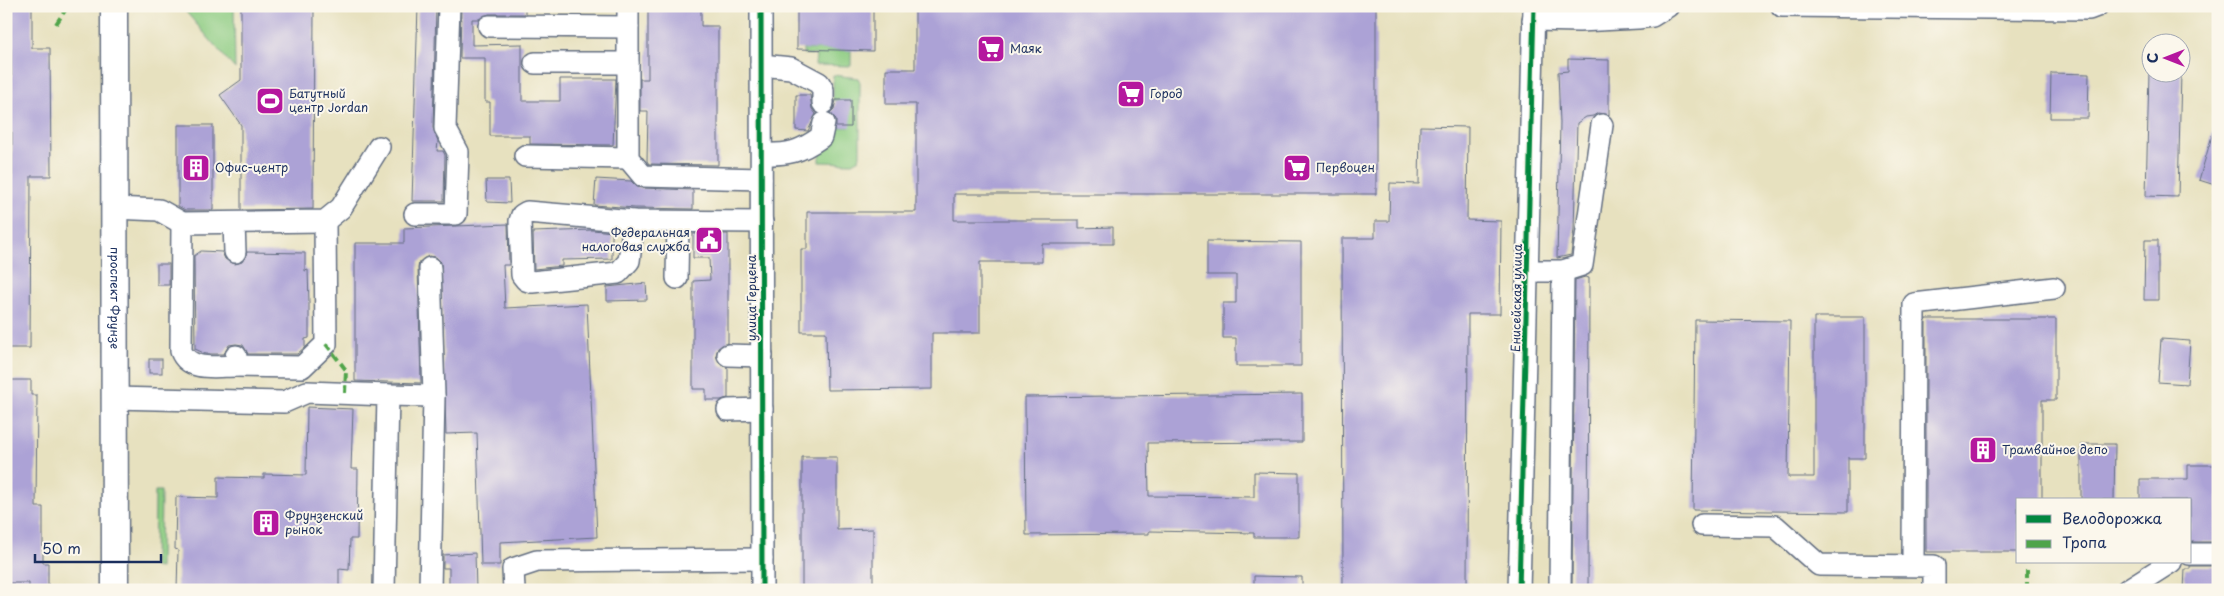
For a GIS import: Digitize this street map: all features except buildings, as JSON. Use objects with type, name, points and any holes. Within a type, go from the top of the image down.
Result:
[{"type":"main road","name":"проспект Фрунзе","points":[[114,6],[115,590]]},
{"type":"street","points":[[415,214],[456,214],[458,152],[444,128],[449,6]]},
{"type":"street","name":"улица Герцена","points":[[761,6],[762,590]]},
{"type":"street","points":[[1534,13],[1579,21],[1638,18],[1652,16],[1668,6]]},
{"type":"street","points":[[1782,6],[2092,7]]},
{"type":"street","name":"Енисейская улица","points":[[1519,590],[1534,13]]},
{"type":"street","points":[[489,26],[628,17],[628,158],[644,176],[761,179]]},
{"type":"street","points":[[535,63],[628,63]]},
{"type":"street","points":[[761,65],[791,68],[819,83],[823,90],[821,136],[804,149],[777,155],[762,154]]},
{"type":"street","points":[[1528,272],[1563,271],[1582,265],[1602,125]]},
{"type":"street","points":[[114,208],[159,210],[182,223],[325,221],[340,208],[378,148]]},
{"type":"street","points":[[525,156],[628,158]]},
{"type":"street","points":[[634,221],[629,262],[618,274],[532,282],[526,280],[522,275],[520,221],[524,213],[634,221],[762,222]]},
{"type":"street","points":[[182,223],[181,351],[184,358],[190,363],[206,366],[236,361],[302,367],[326,344],[325,221]]},
{"type":"street","points":[[677,278],[678,222]]},
{"type":"street","points":[[234,223],[234,252]]},
{"type":"street","points":[[430,268],[434,396],[430,590]]},
{"type":"street","points":[[1560,590],[1563,271]]},
{"type":"street","points":[[1913,566],[1914,304],[2054,288]]},
{"type":"street","points":[[728,355],[762,356]]},
{"type":"street","points":[[114,398],[284,402],[307,392],[434,396]]},
{"type":"street","points":[[384,590],[388,395]]},
{"type":"street","points":[[728,410],[762,409]]},
{"type":"street","points":[[1702,525],[1775,526],[1819,564],[1934,566],[1934,590]]},
{"type":"street","points":[[2192,554],[2218,554]]},
{"type":"street","points":[[514,590],[513,569],[537,561],[762,559]]},
{"type":"street","points":[[2127,590],[2168,564]]},
{"type":"green space","points":[[181,6],[234,6],[235,69]]},
{"type":"green space","points":[[803,49],[851,50],[851,66],[815,65],[816,55],[803,54]]},
{"type":"green space","points":[[833,75],[858,78],[860,82],[860,155],[859,159],[852,163],[820,162],[820,146],[833,146],[833,127],[850,127],[851,101],[833,100]]},
{"type":"green space","points":[[155,491],[161,491],[160,568],[154,567]]},
{"type":"marked path","points":[[56,24],[68,6]]},
{"type":"marked path","points":[[326,344],[346,370],[345,393]]},
{"type":"marked path","points":[[2027,566],[2027,590]]},
{"type":"cycle path","points":[[761,6],[762,590]]},
{"type":"cycle path","points":[[1519,590],[1534,6]]},
{"type":"place","name":"Маяк","points":[[991,49]]},
{"type":"place","name":"Город","points":[[1131,94]]},
{"type":"place","name":"Батутный центр Jordan","points":[[270,101]]},
{"type":"place","name":"Офис-центр","points":[[196,168]]},
{"type":"place","name":"Первоцен","points":[[1297,168]]},
{"type":"place","name":"Федеральная налоговая служба","points":[[709,240]]},
{"type":"place","name":"Трамвайное депо","points":[[1983,450]]},
{"type":"place","name":"Фрунзенский рынок","points":[[266,523]]}]
